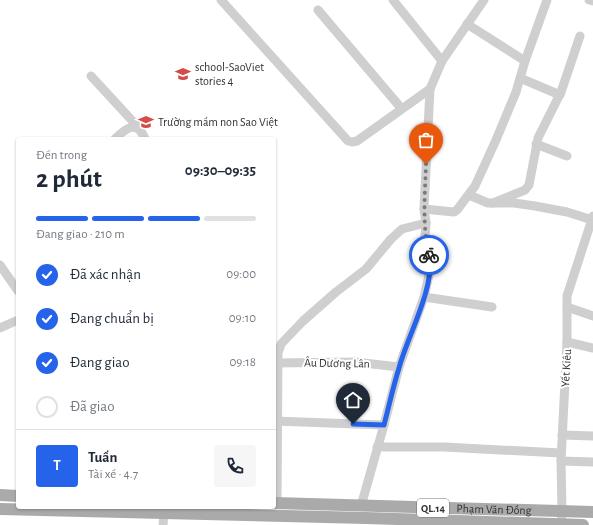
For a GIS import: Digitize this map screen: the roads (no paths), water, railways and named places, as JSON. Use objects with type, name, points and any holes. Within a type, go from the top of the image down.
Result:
[{"type":"main road","points":[[0,495],[16,496]]},
{"type":"main road","name":"Phạm Văn Đồng","points":[[276,503],[593,512]]},
{"type":"main road","name":"Phạm Văn Đồng","points":[[0,509],[111,509],[163,519],[583,525]]},
{"type":"street","points":[[221,0],[348,141],[357,141],[401,108],[430,89]]},
{"type":"street","points":[[393,0],[442,61]]},
{"type":"street","points":[[361,506],[399,367],[424,297],[429,275],[430,259],[425,237],[426,222],[424,209],[430,89],[442,61],[484,0]]},
{"type":"street","points":[[424,209],[454,212],[475,186],[516,92],[525,61],[547,0]]},
{"type":"street","points":[[589,0],[593,1]]},
{"type":"street","points":[[318,10],[401,108]]},
{"type":"street","points":[[467,24],[525,61]]},
{"type":"street","points":[[520,78],[560,95],[580,36]]},
{"type":"street","points":[[90,76],[138,127],[144,137]]},
{"type":"street","points":[[493,203],[528,188],[536,144],[558,98]]},
{"type":"street","points":[[118,137],[129,128],[138,127]]},
{"type":"street","points":[[536,144],[567,156]]},
{"type":"street","points":[[469,195],[485,203],[514,203],[592,218]]},
{"type":"street","name":"Yết Kiêu","points":[[561,525],[561,457],[567,342],[567,296],[592,218]]},
{"type":"street","points":[[384,425],[276,421],[276,363],[278,353],[281,344],[303,321],[336,292],[366,269],[391,238],[402,229],[426,222]]},
{"type":"street","points":[[583,246],[593,249]]},
{"type":"street","points":[[0,266],[16,288]]},
{"type":"street","points":[[424,297],[492,307]]},
{"type":"street","points":[[567,307],[593,316]]},
{"type":"street","points":[[0,328],[16,321]]},
{"type":"street","points":[[567,342],[593,348]]},
{"type":"street","name":"Âu Dương Lân","points":[[276,363],[355,362],[399,367]]},
{"type":"street","points":[[562,434],[593,436]]},
{"type":"street","points":[[378,447],[444,447],[561,457],[593,462]]},
{"type":"place","name":"school-SaoViet stories 4","points":[[183,74]]},
{"type":"place","name":"Trường mầm non Sao Việt","points":[[146,122]]}]
